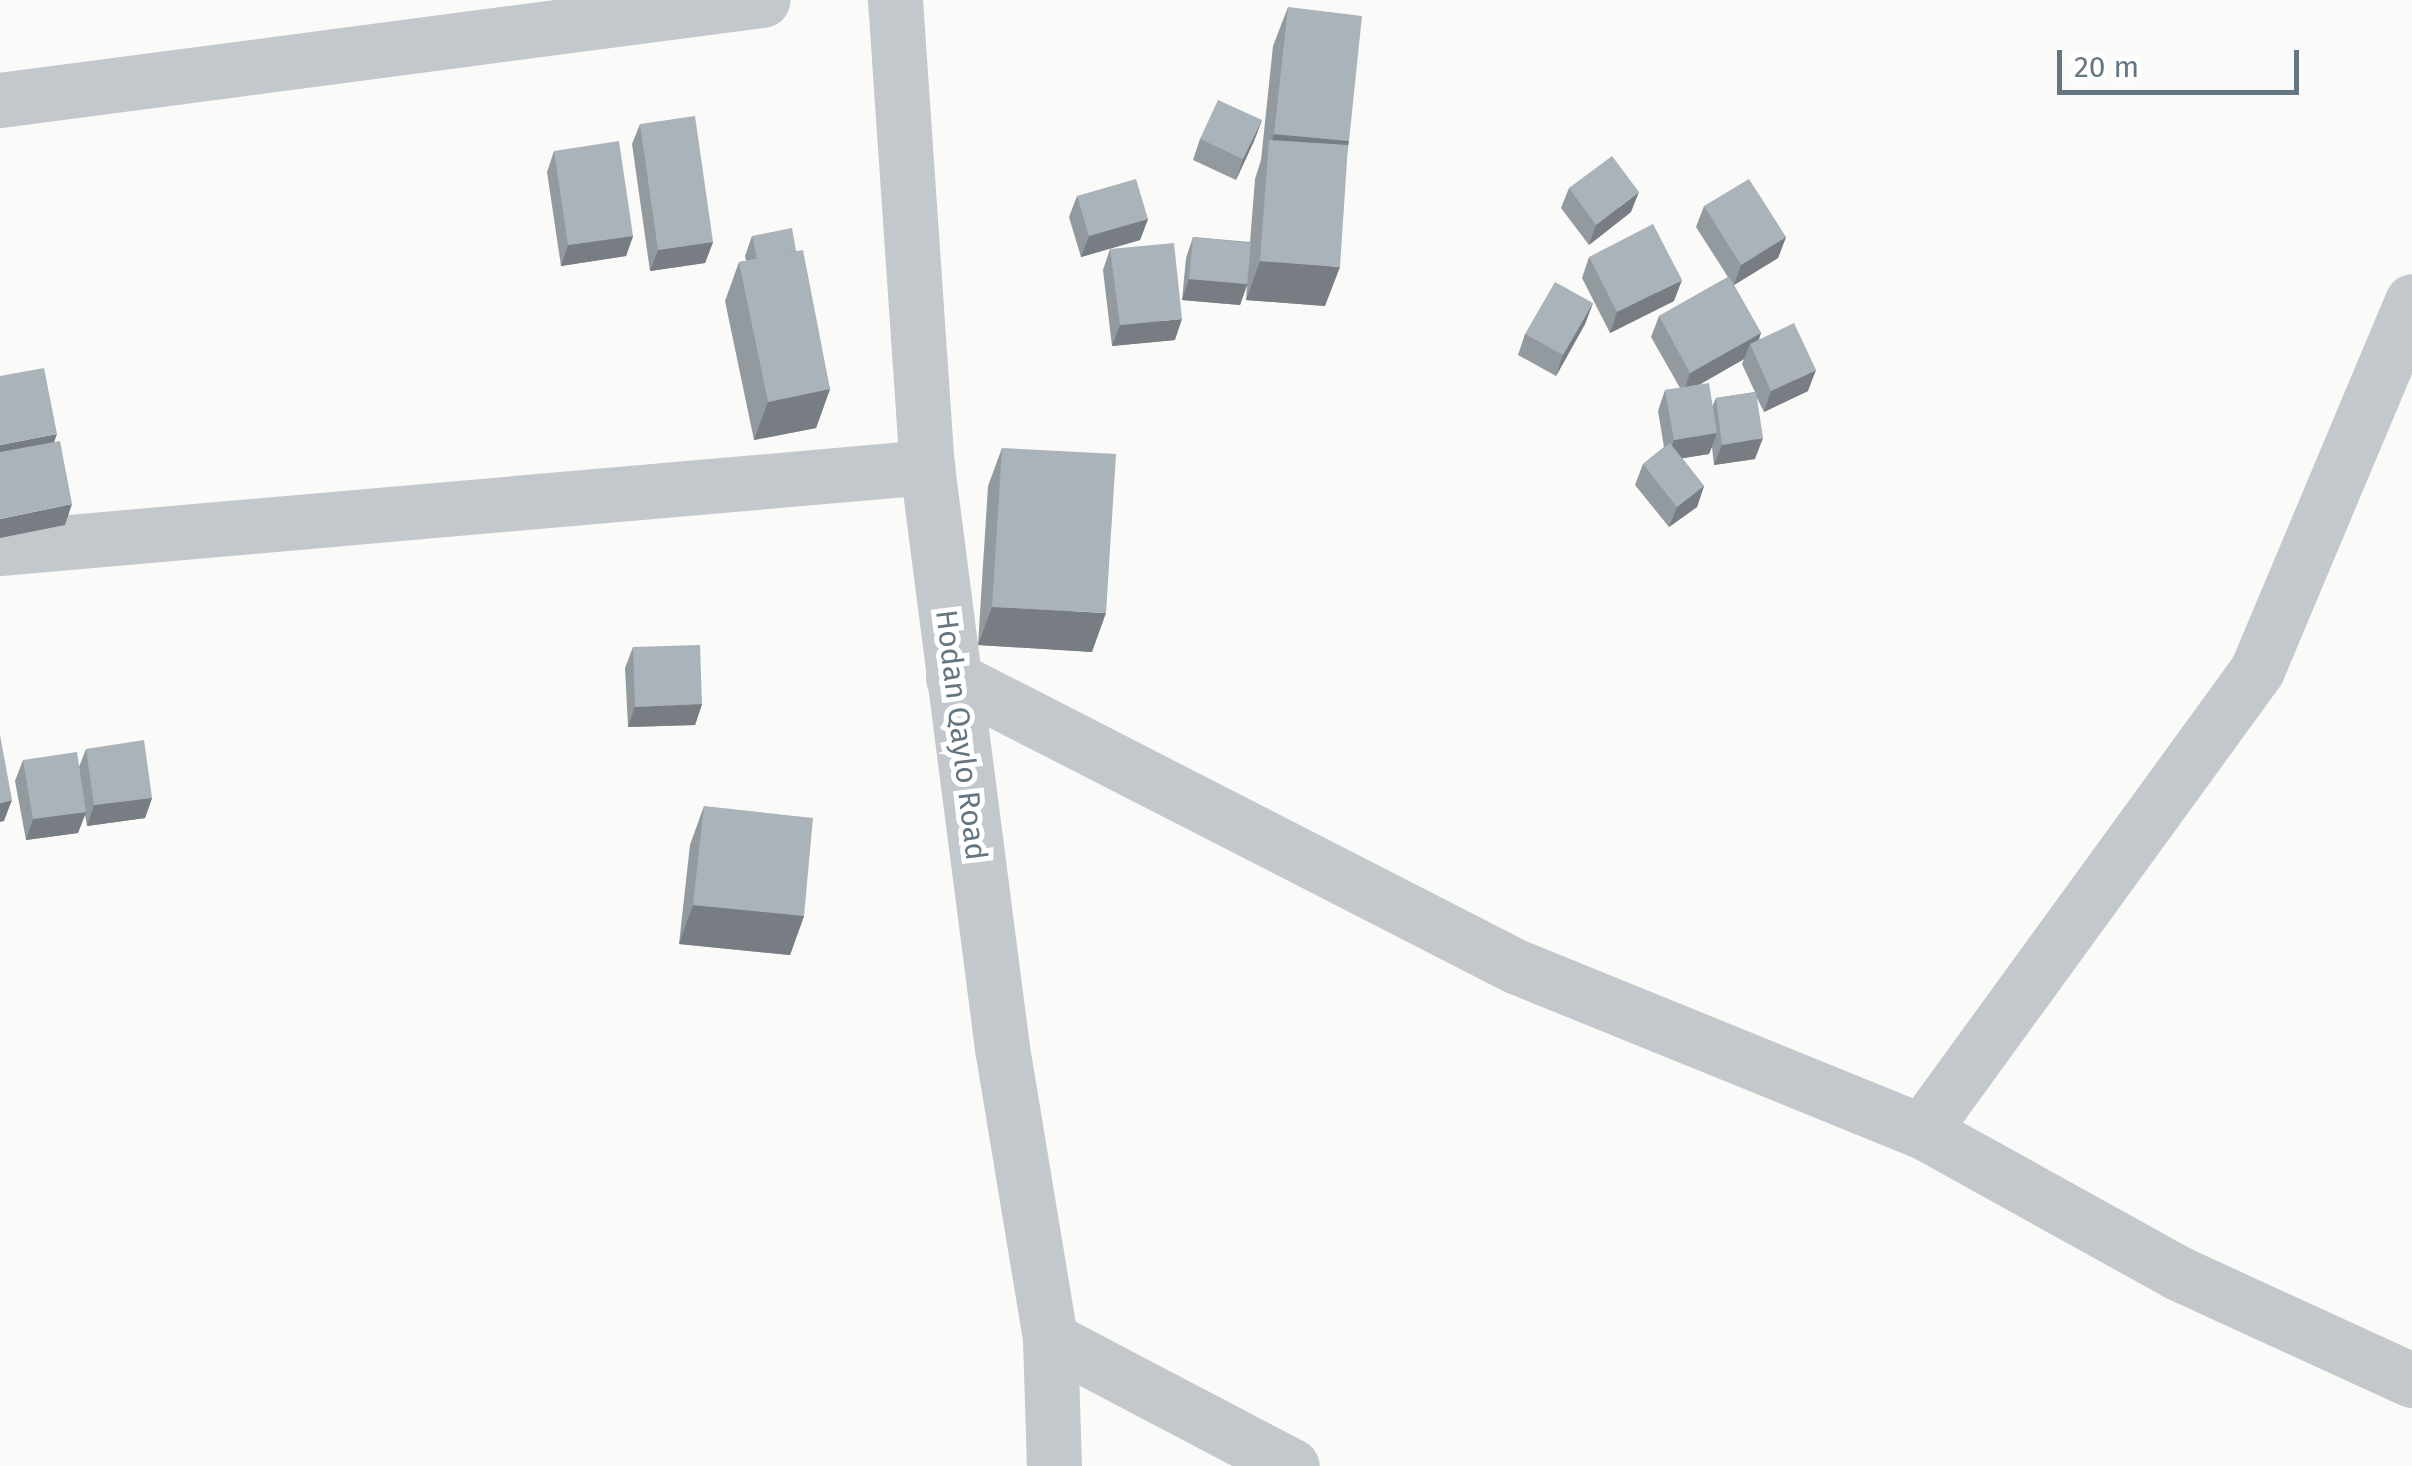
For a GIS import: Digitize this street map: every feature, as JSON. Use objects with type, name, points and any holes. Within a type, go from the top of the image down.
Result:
[{"type":"street","points":[[0,100],[762,0]]},
{"type":"street","name":"Hodan Qaylo Road","points":[[895,0],[927,467],[1002,1048],[1050,1339],[1054,1466]]},
{"type":"street","points":[[1922,1131],[2257,670],[2412,302]]},
{"type":"street","points":[[0,548],[927,467]]},
{"type":"street","points":[[953,678],[1515,966],[1922,1131],[2178,1273],[2412,1380]]},
{"type":"street","points":[[1050,1339],[1292,1466]]},
{"type":"building","points":[[1288,7],[1362,16],[1349,141],[1274,134]]},
{"type":"building","points":[[1218,100],[1262,120],[1243,159],[1200,139]]},
{"type":"building","points":[[695,116],[713,242],[658,250],[640,124]]},
{"type":"building","points":[[1269,140],[1348,145],[1340,267],[1260,261]]},
{"type":"building","points":[[619,141],[633,236],[568,245],[554,151]]},
{"type":"building","points":[[1612,156],[1639,192],[1596,225],[1569,188]]},
{"type":"building","points":[[1136,179],[1148,219],[1089,236],[1077,196]]},
{"type":"building","points":[[1749,179],[1786,237],[1741,265],[1704,206]]},
{"type":"building","points":[[1653,224],[1682,280],[1617,312],[1589,257]]},
{"type":"building","points":[[792,228],[796,251],[757,259],[752,236]]},
{"type":"building","points":[[1193,237],[1251,243],[1247,284],[1189,279]]},
{"type":"building","points":[[1174,243],[1182,319],[1120,325],[1110,249]]},
{"type":"building","points":[[803,250],[830,389],[768,402],[739,262]]},
{"type":"building","points":[[1729,277],[1761,333],[1690,373],[1659,316]]},
{"type":"building","points":[[1555,282],[1593,303],[1563,355],[1525,334]]},
{"type":"building","points":[[1794,323],[1816,370],[1771,391],[1750,344]]},
{"type":"building","points":[[44,368],[57,434],[0,445],[0,376]]},
{"type":"building","points":[[1709,383],[1717,433],[1674,440],[1665,390]]},
{"type":"building","points":[[1756,392],[1763,438],[1722,445],[1716,398]]},
{"type":"building","points":[[60,441],[72,504],[0,519],[0,452]]},
{"type":"building","points":[[1670,443],[1704,486],[1677,507],[1643,464]]},
{"type":"building","points":[[1002,448],[1116,454],[1106,613],[992,607]]},
{"type":"building","points":[[700,645],[702,704],[635,707],[633,647]]},
{"type":"building","points":[[0,735],[12,800],[0,803]]},
{"type":"building","points":[[144,740],[152,798],[94,805],[86,749]]},
{"type":"building","points":[[77,752],[86,812],[33,819],[23,760]]},
{"type":"building","points":[[704,806],[813,818],[804,916],[693,905]]}]
